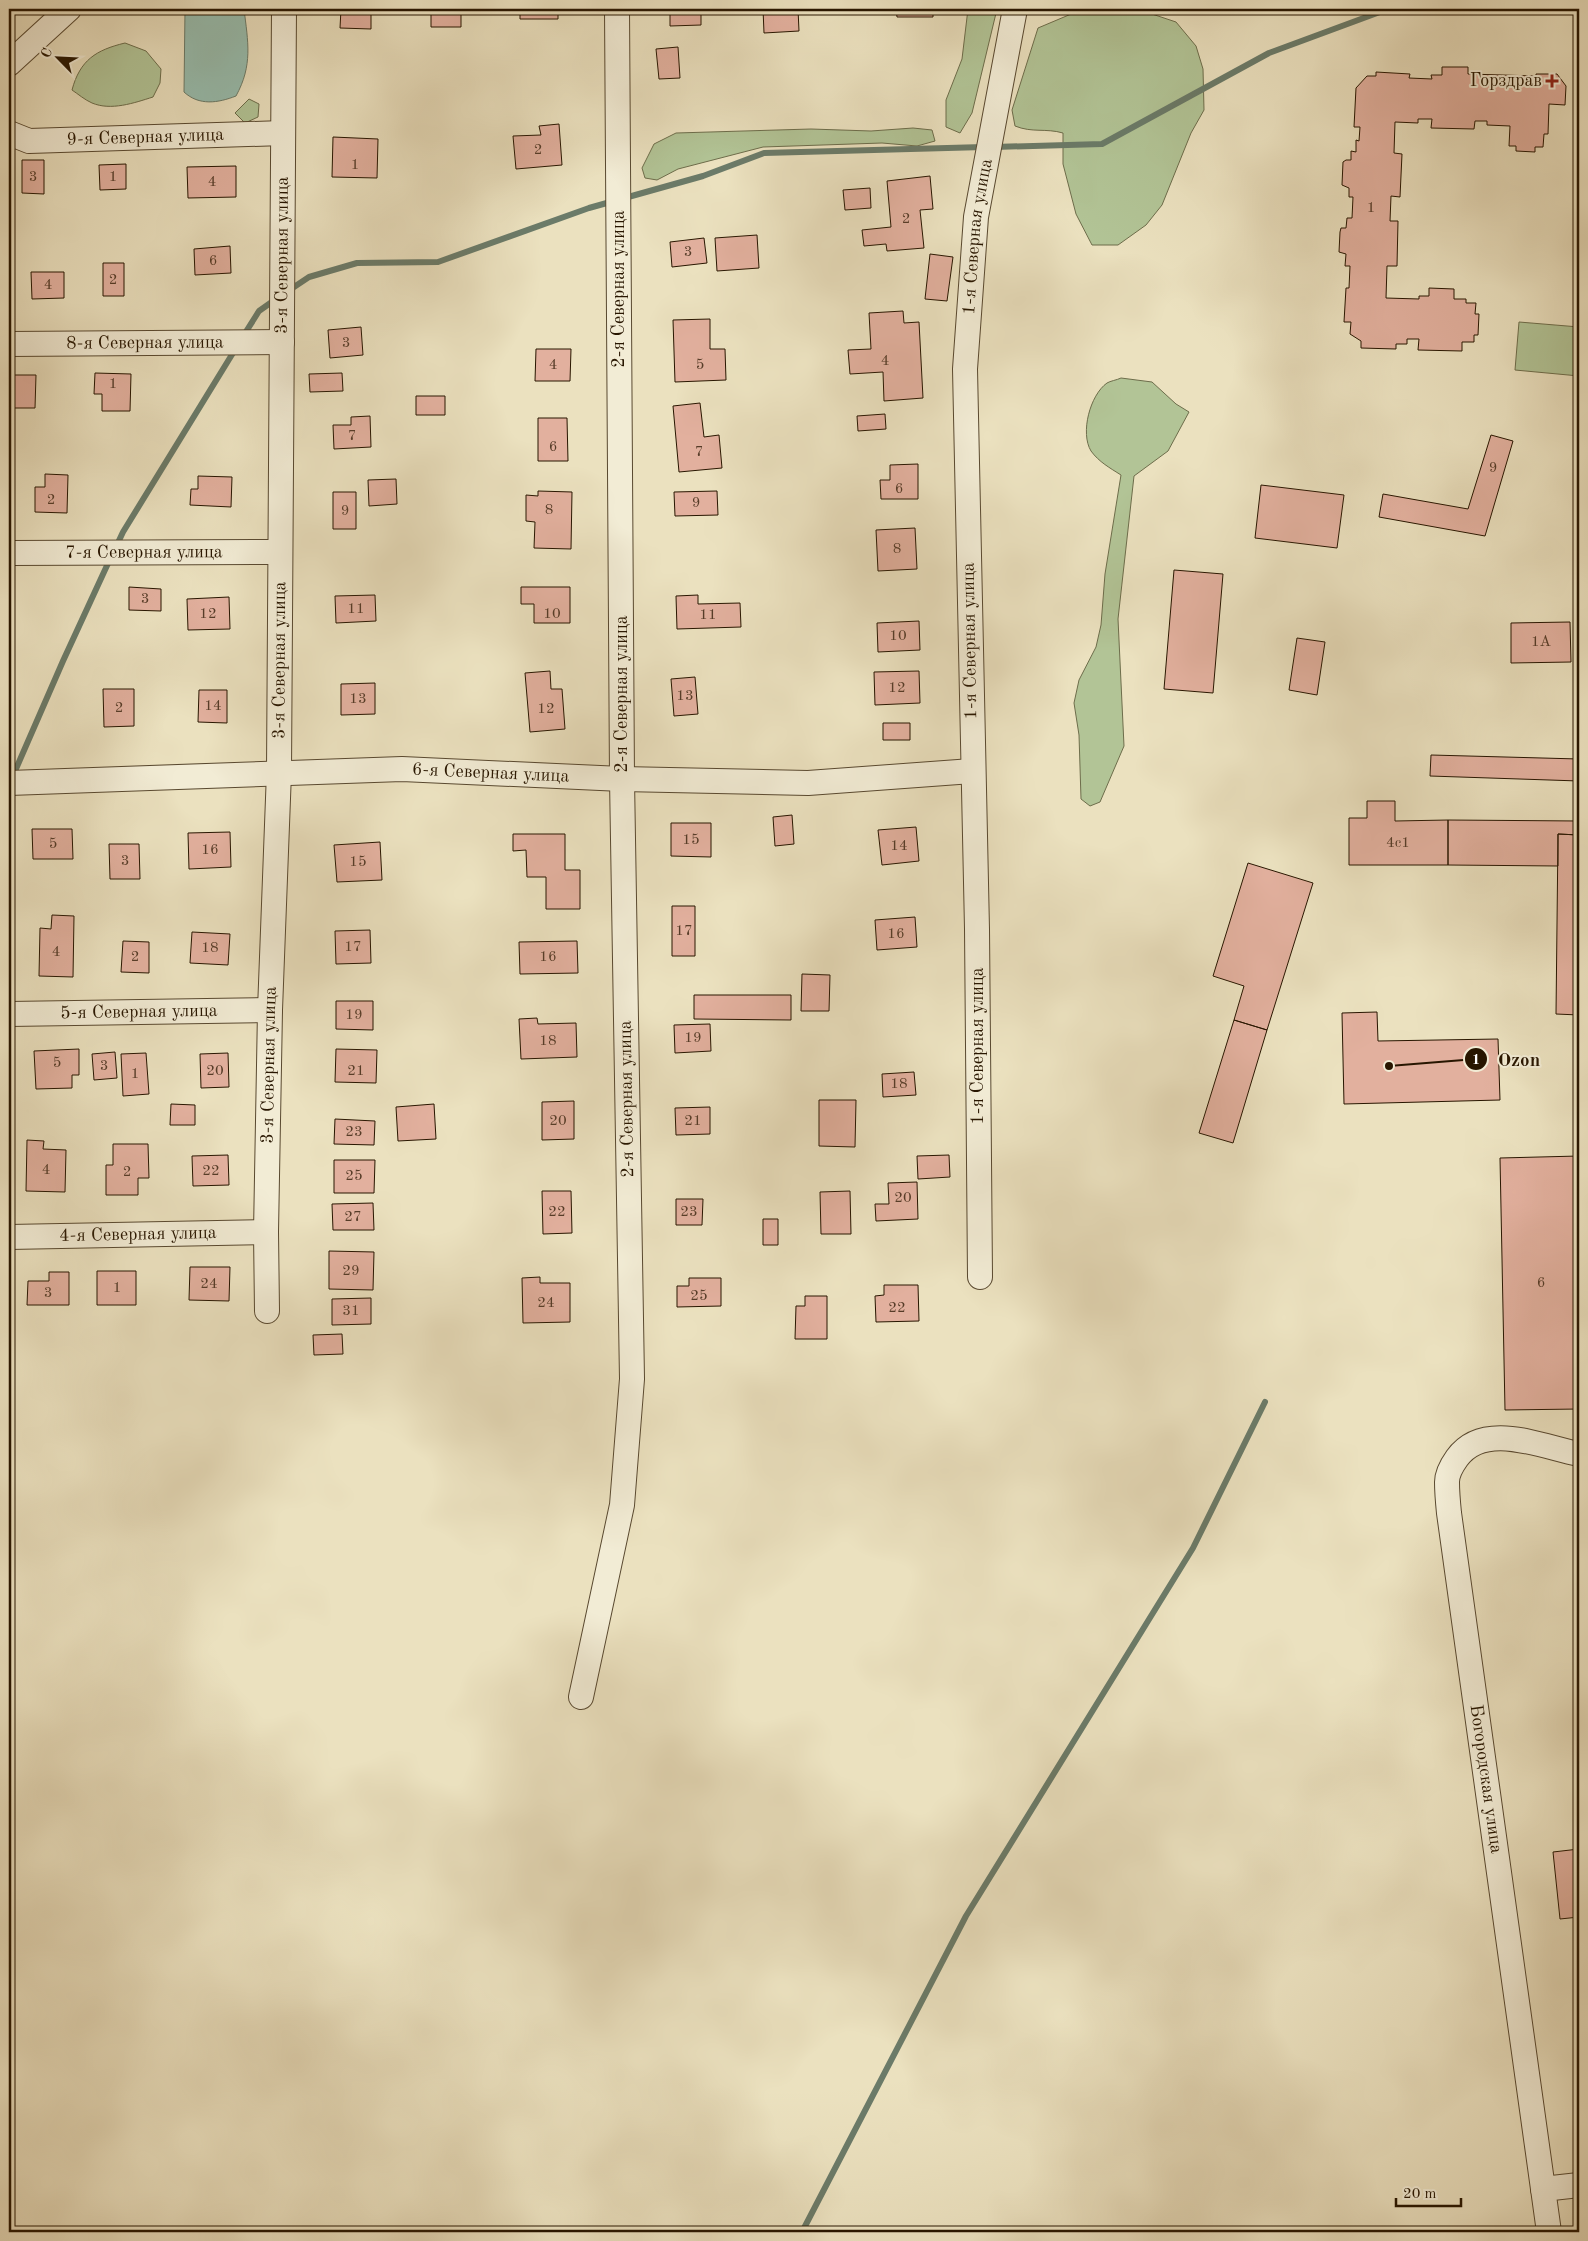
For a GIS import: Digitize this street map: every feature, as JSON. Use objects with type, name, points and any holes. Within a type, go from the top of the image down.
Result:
[{"type":"street","points":[[9,64],[69,9]]},
{"type":"street","name":"3-я Северная улица","points":[[267,1311],[266,1232],[270,1010],[279,772],[284,9]]},
{"type":"street","name":"2-я Северная улица","points":[[581,1697],[622,1504],[632,1379],[622,779],[617,9]]},
{"type":"street","name":"1-я Северная улица","points":[[980,1277],[977,929],[964,369],[976,217],[1015,9]]},
{"type":"street","name":"9-я Северная улица","points":[[9,133],[28,141],[283,133]]},
{"type":"street","name":"8-я Северная улица","points":[[9,344],[282,342]]},
{"type":"street","name":"7-я Северная улица","points":[[9,554],[280,552]]},
{"type":"street","name":"6-я Северная улица","points":[[9,783],[402,769],[622,779],[808,783],[972,770]]},
{"type":"street","name":"5-я Северная улица","points":[[9,1014],[270,1010]]},
{"type":"street","name":"4-я Северная улица","points":[[9,1237],[266,1232]]},
{"type":"street","name":"Богородская улица","points":[[1549,2232],[1450,1522],[1447,1480],[1451,1466],[1462,1451],[1472,1442],[1483,1439],[1497,1438],[1530,1442],[1579,1454]]},
{"type":"street","points":[[1543,2189],[1579,2185]]},
{"type":"shaded area","points":[[244,9],[248,43],[247,64],[236,96],[216,102],[196,100],[184,92],[185,10]]},
{"type":"shaded area","points":[[968,9],[997,9],[972,113],[960,133],[946,127],[946,100],[962,59]]},
{"type":"shaded area","points":[[1083,9],[1137,9],[1176,22],[1196,46],[1203,69],[1204,110],[1191,133],[1162,205],[1146,225],[1118,245],[1092,245],[1076,214],[1063,164],[1063,133],[1015,126],[1012,110],[1038,28]]},
{"type":"shaded area","points":[[125,43],[146,51],[161,69],[160,83],[153,97],[138,102],[107,106],[92,103],[72,90],[80,71],[91,58],[106,49]]},
{"type":"shaded area","points":[[249,99],[259,104],[258,117],[245,123],[235,113]]},
{"type":"shaded area","points":[[913,128],[932,130],[935,141],[917,146],[882,143],[763,147],[678,169],[657,180],[645,178],[642,168],[654,144],[676,133],[811,129],[871,131]]},
{"type":"shaded area","points":[[1519,322],[1579,327],[1579,376],[1515,370]]},
{"type":"shaded area","points":[[1121,378],[1152,382],[1176,404],[1189,412],[1168,451],[1134,476],[1118,619],[1124,746],[1100,802],[1090,806],[1081,799],[1079,735],[1074,703],[1079,680],[1096,647],[1101,625],[1105,574],[1121,475],[1094,455],[1086,434],[1088,415],[1096,396],[1108,382]]},
{"type":"building","points":[[341,9],[371,9],[371,29],[340,28]]},
{"type":"building","points":[[431,9],[461,9],[461,27],[431,27]]},
{"type":"building","points":[[520,9],[558,9],[558,19],[520,19]]},
{"type":"building","points":[[670,9],[701,9],[701,25],[670,26]]},
{"type":"building","points":[[763,9],[798,9],[799,31],[764,33]]},
{"type":"building","points":[[896,9],[933,9],[933,17],[897,17]]},
{"type":"building","points":[[678,47],[680,78],[659,79],[656,49]]},
{"type":"building","points":[[1442,67],[1468,67],[1468,74],[1536,76],[1536,74],[1557,74],[1566,86],[1565,105],[1549,104],[1548,134],[1544,134],[1543,147],[1535,147],[1535,152],[1516,151],[1516,146],[1509,146],[1510,126],[1487,125],[1487,121],[1475,121],[1474,129],[1431,128],[1432,119],[1418,119],[1418,123],[1395,122],[1394,153],[1402,154],[1400,197],[1391,196],[1390,221],[1398,221],[1397,266],[1387,266],[1386,298],[1419,299],[1419,296],[1429,296],[1429,288],[1454,289],[1454,299],[1466,299],[1466,303],[1476,303],[1475,314],[1479,314],[1478,335],[1474,335],[1474,342],[1462,342],[1462,351],[1418,350],[1419,339],[1407,339],[1407,344],[1396,344],[1396,349],[1361,348],[1361,341],[1350,334],[1351,322],[1344,322],[1346,288],[1349,288],[1350,266],[1345,266],[1346,254],[1339,252],[1341,228],[1346,228],[1347,218],[1352,218],[1353,197],[1349,197],[1349,188],[1342,185],[1343,162],[1351,160],[1351,151],[1356,152],[1356,140],[1359,141],[1360,127],[1354,127],[1356,88],[1367,76],[1376,76],[1376,72],[1410,74],[1409,78],[1432,79],[1431,75],[1442,75]]},
{"type":"building","points":[[559,124],[562,165],[516,169],[513,136],[541,135],[539,126]]},
{"type":"building","points":[[333,137],[378,139],[377,178],[332,177]]},
{"type":"building","points":[[22,160],[44,160],[44,194],[22,193]]},
{"type":"building","points":[[126,164],[126,189],[100,190],[99,165]]},
{"type":"building","points":[[236,166],[236,197],[188,198],[187,167]]},
{"type":"building","points":[[930,176],[933,209],[920,210],[924,248],[887,251],[886,244],[864,246],[862,230],[891,227],[887,181]]},
{"type":"building","points":[[870,188],[871,208],[845,210],[843,190]]},
{"type":"building","points":[[757,235],[759,268],[717,271],[715,238]]},
{"type":"building","points":[[704,238],[707,263],[672,267],[670,242]]},
{"type":"building","points":[[230,246],[231,273],[195,275],[194,249]]},
{"type":"building","points":[[930,254],[953,257],[947,301],[925,299]]},
{"type":"building","points":[[103,263],[124,263],[124,296],[103,296]]},
{"type":"building","points":[[31,272],[64,272],[64,298],[32,299]]},
{"type":"building","points":[[903,311],[904,323],[919,322],[923,398],[884,401],[883,372],[850,374],[848,350],[871,349],[869,313]]},
{"type":"building","points":[[710,319],[710,349],[725,349],[726,380],[675,382],[673,320]]},
{"type":"building","points":[[361,327],[363,355],[330,358],[328,330]]},
{"type":"building","points":[[536,349],[571,349],[570,381],[535,381]]},
{"type":"building","points":[[95,373],[131,374],[130,411],[102,411],[102,394],[94,394]]},
{"type":"building","points":[[342,373],[343,391],[310,392],[309,374]]},
{"type":"building","points":[[9,375],[36,375],[35,408],[9,408]]},
{"type":"building","points":[[416,396],[445,396],[445,415],[416,415]]},
{"type":"building","points":[[700,403],[704,437],[719,435],[722,468],[679,472],[673,406]]},
{"type":"building","points":[[885,414],[886,429],[858,431],[857,416]]},
{"type":"building","points":[[370,416],[371,447],[334,449],[333,425],[351,425],[351,417]]},
{"type":"building","points":[[538,418],[567,418],[568,461],[538,461]]},
{"type":"building","points":[[1491,435],[1513,441],[1485,536],[1379,517],[1383,494],[1468,509]]},
{"type":"building","points":[[918,464],[918,499],[881,499],[880,480],[890,480],[890,465]]},
{"type":"building","points":[[45,474],[68,475],[67,513],[35,512],[35,487],[45,487]]},
{"type":"building","points":[[198,476],[232,477],[231,507],[190,505],[191,489],[198,489]]},
{"type":"building","points":[[396,479],[397,504],[369,506],[368,480]]},
{"type":"building","points":[[1261,485],[1344,495],[1337,548],[1255,538]]},
{"type":"building","points":[[538,491],[572,492],[571,549],[534,548],[535,522],[526,521],[526,495],[538,496]]},
{"type":"building","points":[[717,491],[718,515],[675,516],[674,492]]},
{"type":"building","points":[[333,492],[356,492],[356,529],[333,529]]},
{"type":"building","points":[[915,528],[917,569],[878,571],[876,530]]},
{"type":"building","points":[[1174,570],[1223,574],[1213,693],[1164,689]]},
{"type":"building","points":[[129,587],[161,589],[161,611],[129,610]]},
{"type":"building","points":[[521,587],[570,587],[570,623],[534,623],[534,604],[521,604]]},
{"type":"building","points":[[375,595],[376,621],[336,623],[335,596]]},
{"type":"building","points":[[698,595],[698,604],[740,603],[741,627],[677,629],[676,596]]},
{"type":"building","points":[[229,597],[230,629],[188,630],[187,599]]},
{"type":"building","points":[[919,621],[920,650],[878,652],[877,623]]},
{"type":"building","points":[[1570,622],[1571,662],[1511,663],[1511,623]]},
{"type":"building","points":[[1297,638],[1325,642],[1317,695],[1289,690]]},
{"type":"building","points":[[550,671],[551,689],[562,689],[565,729],[530,732],[525,673]]},
{"type":"building","points":[[919,671],[920,703],[875,705],[874,672]]},
{"type":"building","points":[[695,677],[698,714],[674,716],[671,679]]},
{"type":"building","points":[[375,683],[375,714],[341,715],[341,684]]},
{"type":"building","points":[[103,689],[134,689],[134,726],[104,727]]},
{"type":"building","points":[[199,690],[227,690],[227,723],[198,722]]},
{"type":"building","points":[[883,723],[910,723],[910,740],[883,740]]},
{"type":"building","points":[[1431,755],[1579,759],[1579,781],[1430,776]]},
{"type":"building","points":[[1367,801],[1395,801],[1395,821],[1448,820],[1448,865],[1349,865],[1349,818],[1367,818]]},
{"type":"building","points":[[792,815],[794,844],[775,846],[773,817]]},
{"type":"building","points":[[1448,820],[1579,821],[1579,835],[1558,834],[1558,866],[1448,865]]},
{"type":"building","points":[[671,823],[711,823],[711,857],[671,856]]},
{"type":"building","points":[[916,827],[919,861],[882,865],[878,830]]},
{"type":"building","points":[[32,829],[72,829],[73,859],[33,859]]},
{"type":"building","points":[[230,832],[231,867],[189,869],[188,833]]},
{"type":"building","points":[[513,834],[565,834],[565,870],[580,870],[580,909],[546,909],[546,877],[527,877],[526,850],[513,851]]},
{"type":"building","points":[[1558,834],[1579,835],[1579,1015],[1556,1014]]},
{"type":"building","points":[[380,842],[382,880],[337,882],[334,845]]},
{"type":"building","points":[[109,844],[139,844],[140,879],[110,879]]},
{"type":"building","points":[[1248,863],[1313,883],[1267,1030],[1234,1020],[1244,986],[1213,976]]},
{"type":"building","points":[[672,906],[695,906],[695,956],[672,956]]},
{"type":"building","points":[[52,915],[74,916],[73,977],[39,976],[40,928],[51,929]]},
{"type":"building","points":[[915,917],[917,947],[877,950],[875,920]]},
{"type":"building","points":[[370,930],[371,963],[336,964],[335,931]]},
{"type":"building","points":[[192,932],[230,934],[228,965],[190,963]]},
{"type":"building","points":[[123,941],[149,942],[149,973],[121,972]]},
{"type":"building","points":[[577,941],[578,973],[520,974],[519,942]]},
{"type":"building","points":[[802,974],[830,975],[829,1011],[801,1011]]},
{"type":"building","points":[[694,995],[791,995],[791,1020],[694,1019]]},
{"type":"building","points":[[336,1001],[373,1001],[373,1030],[336,1029]]},
{"type":"building","points":[[1377,1012],[1378,1041],[1498,1039],[1500,1100],[1344,1104],[1342,1013]]},
{"type":"building","points":[[537,1018],[538,1024],[576,1023],[577,1057],[521,1059],[519,1019]]},
{"type":"building","points":[[1234,1020],[1267,1030],[1233,1143],[1199,1133]]},
{"type":"building","points":[[710,1024],[711,1051],[675,1053],[674,1025]]},
{"type":"building","points":[[79,1049],[79,1075],[72,1075],[72,1088],[36,1089],[34,1051]]},
{"type":"building","points":[[336,1049],[377,1050],[376,1083],[335,1082]]},
{"type":"building","points":[[115,1052],[117,1078],[94,1080],[92,1054]]},
{"type":"building","points":[[146,1053],[149,1094],[123,1096],[121,1054]]},
{"type":"building","points":[[228,1053],[229,1087],[201,1088],[200,1054]]},
{"type":"building","points":[[914,1072],[916,1095],[883,1097],[882,1074]]},
{"type":"building","points":[[819,1100],[856,1100],[855,1147],[819,1146]]},
{"type":"building","points":[[574,1101],[574,1139],[542,1140],[542,1102]]},
{"type":"building","points":[[171,1104],[195,1105],[195,1125],[170,1125]]},
{"type":"building","points":[[434,1104],[436,1139],[398,1141],[396,1107]]},
{"type":"building","points":[[710,1107],[710,1134],[676,1135],[675,1108]]},
{"type":"building","points":[[335,1119],[375,1121],[374,1145],[334,1144]]},
{"type":"building","points":[[27,1140],[44,1141],[43,1149],[66,1150],[65,1192],[26,1191]]},
{"type":"building","points":[[113,1144],[148,1144],[149,1178],[138,1178],[138,1195],[106,1195],[106,1165],[113,1165]]},
{"type":"building","points":[[228,1155],[229,1185],[193,1186],[192,1156]]},
{"type":"building","points":[[949,1155],[950,1177],[918,1179],[917,1156]]},
{"type":"building","points":[[1579,1156],[1579,1409],[1505,1410],[1500,1158]]},
{"type":"building","points":[[334,1160],[375,1160],[374,1193],[334,1193]]},
{"type":"building","points":[[917,1182],[918,1219],[876,1221],[875,1204],[889,1204],[888,1183]]},
{"type":"building","points":[[542,1191],[571,1191],[572,1233],[543,1234]]},
{"type":"building","points":[[850,1191],[851,1234],[821,1234],[820,1192]]},
{"type":"building","points":[[676,1199],[703,1199],[702,1225],[676,1225]]},
{"type":"building","points":[[373,1203],[374,1230],[333,1230],[332,1204]]},
{"type":"building","points":[[763,1219],[778,1219],[778,1245],[763,1245]]},
{"type":"building","points":[[329,1251],[374,1252],[373,1290],[329,1289]]},
{"type":"building","points":[[190,1267],[230,1267],[229,1301],[189,1300]]},
{"type":"building","points":[[97,1271],[136,1271],[136,1305],[97,1305]]},
{"type":"building","points":[[49,1272],[69,1272],[69,1305],[27,1305],[28,1281],[49,1281]]},
{"type":"building","points":[[540,1277],[540,1283],[570,1283],[570,1322],[523,1323],[522,1278]]},
{"type":"building","points":[[689,1278],[721,1278],[721,1306],[677,1307],[677,1286],[689,1286]]},
{"type":"building","points":[[884,1285],[918,1285],[919,1321],[876,1322],[875,1296],[884,1295]]},
{"type":"building","points":[[805,1296],[827,1296],[827,1339],[795,1339],[796,1306],[805,1306]]},
{"type":"building","points":[[371,1298],[371,1324],[332,1325],[332,1299]]},
{"type":"building","points":[[342,1334],[343,1354],[314,1355],[313,1335]]},
{"type":"building","points":[[1579,1849],[1579,1917],[1560,1919],[1553,1852]]},
{"type":"waterway","points":[[994,147],[1102,144],[1269,53],[1388,9]]},
{"type":"waterway","points":[[288,291],[309,277],[357,263],[438,262],[589,208],[703,176],[764,153],[984,147]]},
{"type":"waterway","points":[[242,338],[259,311],[276,299]]},
{"type":"waterway","points":[[116,547],[123,532],[236,348]]},
{"type":"waterway","points":[[12,778],[110,559]]},
{"type":"waterway","points":[[802,2232],[966,1916],[1193,1548],[1265,1402]]},
{"type":"place","name":"Горздрав","points":[[1552,81]]},
{"type":"place","name":"Ozon","points":[[1389,1066]]}]
